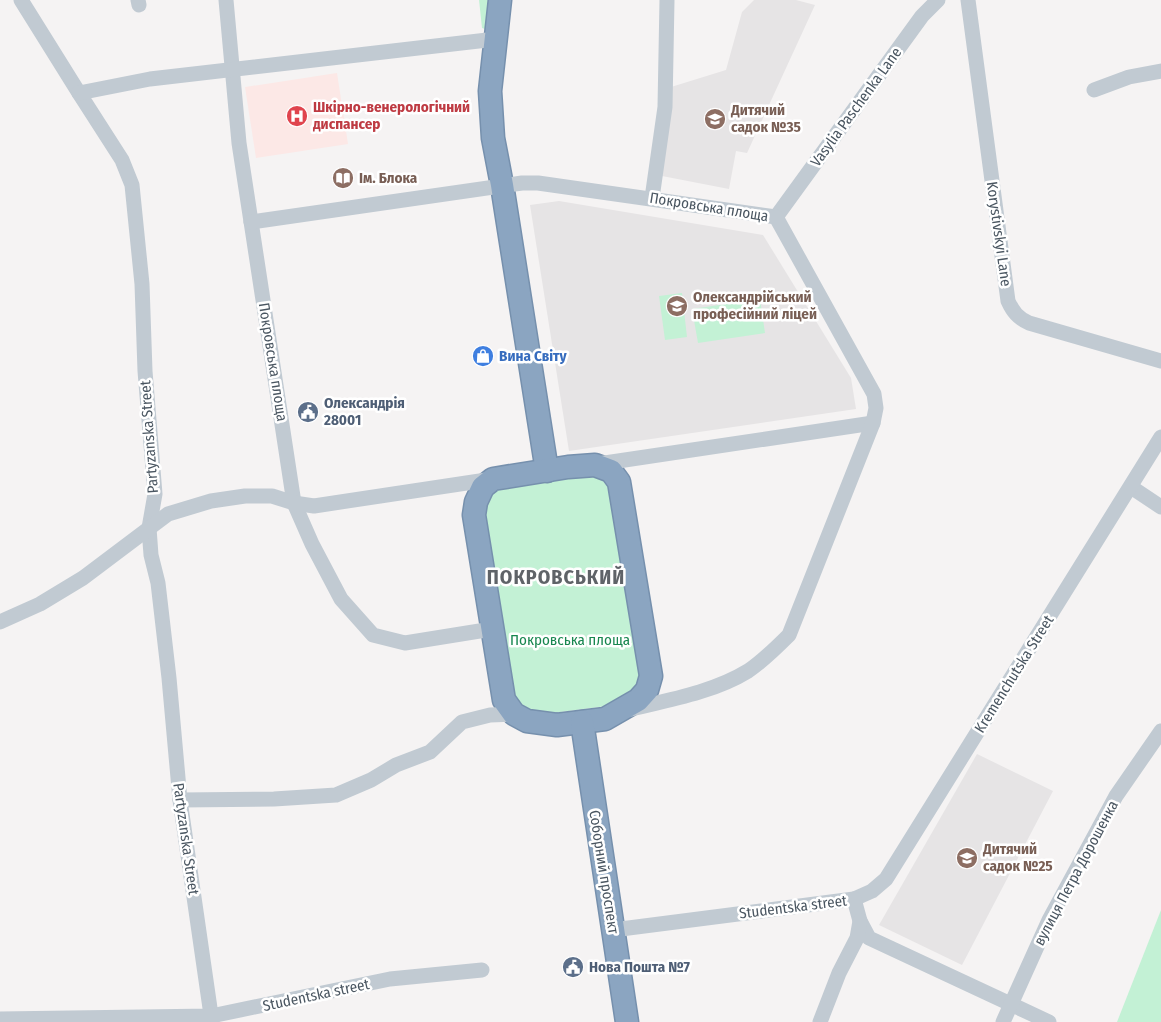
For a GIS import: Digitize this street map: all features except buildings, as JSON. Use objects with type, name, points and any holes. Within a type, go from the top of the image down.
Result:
[{"type":"highway","points":[[500,0],[490,91],[493,138],[502,185],[546,471]]},
{"type":"highway","points":[[514,714],[504,700],[474,515],[476,502],[483,487],[493,480],[595,464]]},
{"type":"highway","name":"Покровська площа","points":[[514,714],[527,721],[557,725],[605,719],[622,711],[638,700],[647,690],[651,676],[619,482],[611,471],[595,464]]},
{"type":"highway","name":"Соборний проспект","points":[[582,722],[627,1022]]},
{"type":"street","name":"Partyzanska Street","points":[[21,0],[122,160],[132,185],[142,284],[145,371],[155,494],[149,528],[151,555],[158,583],[180,800],[212,1019]]},
{"type":"street","name":"Покровська площа","points":[[226,0],[239,143],[294,503],[312,544],[341,599],[373,636],[405,643],[492,629]]},
{"type":"street","points":[[652,198],[665,107],[667,0]]},
{"type":"street","name":"Vasylia Paschenka Lane","points":[[776,217],[922,16],[938,0]]},
{"type":"street","name":"Korystivskyi Lane","points":[[968,0],[1007,293],[1011,308],[1022,320],[1029,323],[1161,361]]},
{"type":"street","points":[[79,94],[150,80],[232,69],[496,39]]},
{"type":"street","points":[[1094,90],[1129,77],[1161,71]]},
{"type":"street","name":"Покровська площа","points":[[251,222],[502,185],[538,183],[776,217],[874,394],[876,408],[873,423],[789,635],[772,652],[748,671],[713,687],[685,696],[622,711]]},
{"type":"street","points":[[595,464],[873,423]]},
{"type":"street","name":"Kremenchutska Street","points":[[854,899],[872,891],[886,879],[1161,437]]},
{"type":"street","points":[[0,622],[40,604],[83,578],[168,514],[211,501],[245,496],[272,496],[294,503],[314,506],[493,480]]},
{"type":"street","points":[[1130,486],[1161,507]]},
{"type":"street","points":[[180,800],[274,799],[336,795],[371,780],[396,765],[430,752],[462,722],[490,715],[514,714]]},
{"type":"street","name":"вулиця Петра Дорошенка","points":[[1003,1022],[1050,920],[1112,804],[1161,731]]},
{"type":"street","name":"Studentska street","points":[[613,930],[854,899],[860,921],[869,938],[1049,1022]]},
{"type":"street","points":[[820,1022],[839,973],[855,944],[860,921]]},
{"type":"street","name":"Studentska street","points":[[0,1020],[212,1019],[390,979],[482,970]]},
{"type":"shaded area","name":"Дитячий садок №35","points":[[754,0],[796,0],[815,5],[747,153],[736,151],[729,189],[662,176],[671,87],[726,70],[742,12]]},
{"type":"shaded area","name":"Шкірно-венерологічний диспансер","points":[[337,73],[348,144],[256,158],[245,87]]},
{"type":"shaded area","name":"Олександрійський професійний ліцей","points":[[559,201],[763,235],[851,378],[856,409],[569,451],[530,205]]},
{"type":"shaded area","name":"Дитячий садок №25","points":[[977,754],[1053,791],[962,965],[879,925]]},
{"type":"green space","points":[[479,0],[492,0],[489,21],[485,29],[482,28]]},
{"type":"green space","points":[[682,293],[687,337],[665,340],[659,296]]},
{"type":"green space","points":[[760,299],[765,333],[698,343],[692,309]]},
{"type":"green space","name":"Покровська площа","points":[[590,470],[606,478],[615,491],[646,675],[623,704],[529,716],[516,710],[480,515],[486,497],[499,483]]},
{"type":"green space","points":[[1161,910],[1161,1022],[1117,1022]]},
{"type":"place","name":"Шкірно-венерологічний диспансер","points":[[297,116]]},
{"type":"place","name":"Дитячий садок №35","points":[[715,119]]},
{"type":"place","name":"Ім. Блока","points":[[343,178]]},
{"type":"place","name":"Олександрійський професійний ліцей","points":[[677,306]]},
{"type":"place","name":"Вина Світу","points":[[483,356]]},
{"type":"place","name":"Олександрія 28001","points":[[308,412]]},
{"type":"place","name":"Дитячий садок №25","points":[[967,858]]},
{"type":"place","name":"Нова Пошта №7","points":[[573,967]]},
{"type":"district","name":"ПОКРОВСЬКИЙ","points":[[556,577]]}]
